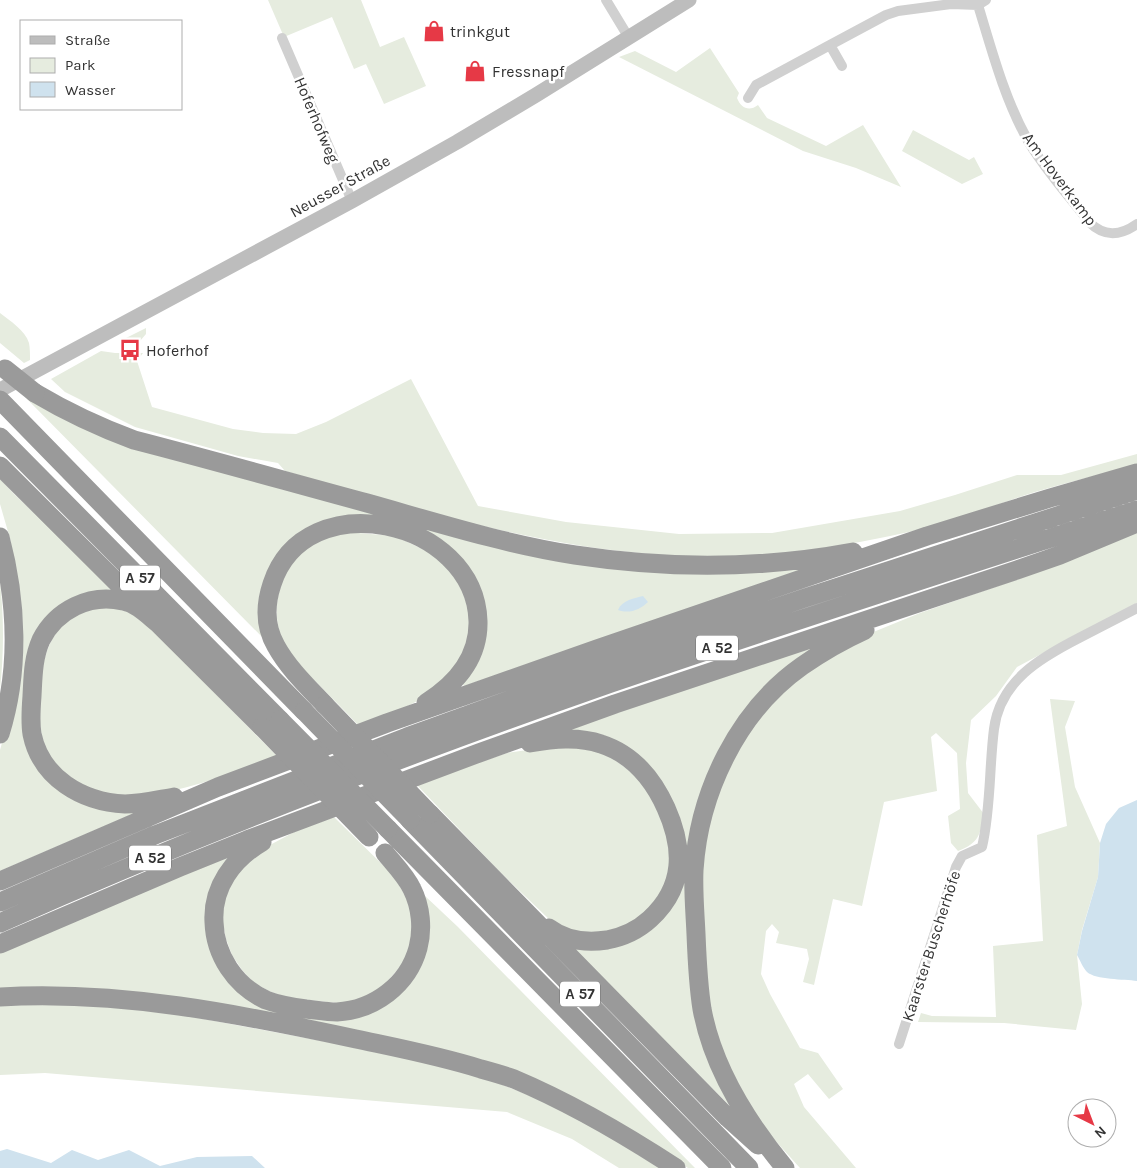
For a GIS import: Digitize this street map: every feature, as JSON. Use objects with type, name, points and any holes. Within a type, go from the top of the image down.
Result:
[{"type":"highway","points":[[3,366],[35,393],[80,419],[134,440],[469,532],[574,555],[617,561],[692,566],[775,563],[824,557],[927,536]]},
{"type":"highway","name":"A 57","points":[[2,399],[749,1168]]},
{"type":"highway","name":"A 57","points":[[0,437],[722,1168]]},
{"type":"highway","points":[[0,466],[164,628],[385,853],[512,956]]},
{"type":"highway","points":[[0,881],[218,786],[388,723],[927,536],[1137,473]]},
{"type":"highway","name":"A 52","points":[[0,902],[155,835],[292,780],[444,724],[602,667],[805,598],[1137,490]]},
{"type":"highway","name":"A 52","points":[[0,923],[167,850],[565,700],[811,616],[1137,510]]},
{"type":"highway","points":[[388,723],[431,700],[446,689],[468,663],[475,648],[478,630],[475,596],[456,562],[420,537],[380,524],[360,523],[328,528],[298,545],[284,559],[274,575],[266,611],[269,630],[280,652],[324,704],[430,814],[728,1118],[784,1168]]},
{"type":"highway","points":[[0,944],[180,867],[479,753],[615,704],[1060,555],[1137,523]]},
{"type":"highway","points":[[0,537],[11,590],[14,624],[14,658],[10,692],[0,734]]},
{"type":"highway","points":[[171,574],[308,686]]},
{"type":"highway","points":[[164,628],[138,608],[125,601],[109,598],[76,605],[60,615],[49,627],[41,641],[36,656],[30,717],[32,735],[38,754],[52,774],[67,787],[83,796],[102,802],[125,804],[148,802],[218,786]]},
{"type":"highway","points":[[784,1168],[739,1106],[723,1076],[702,1010],[698,980],[694,888],[698,840],[704,811],[715,780],[746,724],[763,701],[782,682],[801,666],[848,638],[932,598]]},
{"type":"highway","points":[[479,753],[540,741],[565,739],[586,740],[602,744],[620,753],[637,765],[649,777],[660,794],[677,836],[678,865],[669,896],[659,911],[630,933],[614,939],[595,942],[580,941],[566,937],[552,930],[515,900]]},
{"type":"highway","points":[[290,824],[250,850],[235,863],[222,884],[214,907],[216,941],[229,969],[242,985],[277,1004],[329,1012],[347,1011],[376,1001],[392,990],[404,976],[416,953],[420,936],[420,919],[412,887],[385,853]]},
{"type":"highway","points":[[0,997],[42,994],[111,998],[197,1009],[284,1024],[443,1057],[512,1078],[573,1106],[626,1135],[676,1168]]},
{"type":"main road","name":"Neusser Straße","points":[[2,399],[473,132],[689,0]]},
{"type":"street","points":[[606,0],[629,38]]},
{"type":"street","name":"Am Hoverkamp","points":[[748,98],[756,85],[886,15],[898,11],[951,2],[982,3],[1003,86],[1021,128],[1034,150],[1089,222],[1098,230],[1111,234],[1118,233],[1137,224]]},
{"type":"street","name":"Hoferhofweg","points":[[282,38],[352,201]]},
{"type":"street","points":[[830,46],[842,66]]},
{"type":"street","name":"Kaarster Buscherhöfe","points":[[899,1044],[958,860],[968,852],[982,847],[988,823],[994,728],[998,711],[1006,693],[1033,664],[1137,608]]},
{"type":"green space","points":[[268,0],[361,0],[380,47],[404,37],[426,86],[384,104],[366,64],[354,69],[332,17],[284,37]]},
{"type":"green space","points":[[710,48],[739,93],[737,98],[746,108],[758,105],[767,118],[826,146],[863,125],[901,187],[856,168],[803,151],[619,57],[635,51],[676,72]]},
{"type":"green space","points":[[913,130],[969,160],[974,157],[983,174],[962,184],[902,151]]},
{"type":"green space","points":[[0,313],[17,326],[27,338],[30,360],[24,363],[0,343]]},
{"type":"green space","points":[[146,328],[146,334],[140,341],[130,342],[122,340]]},
{"type":"green space","points":[[101,351],[143,353],[137,361],[152,407],[233,429],[263,433],[296,434],[326,422],[411,379],[478,506],[566,522],[679,534],[772,533],[900,511],[1017,475],[1061,475],[1137,454],[1137,464],[1035,492],[928,527],[849,544],[795,552],[715,557],[688,557],[613,550],[518,534],[424,511],[285,471],[278,463],[238,456],[135,427],[65,392],[51,379]]},
{"type":"green space","points":[[27,393],[71,420],[529,551],[821,563],[464,686],[461,682],[478,589],[394,521],[290,545],[265,640],[25,397]]},
{"type":"green space","points":[[0,479],[120,593],[71,599],[25,683],[49,777],[142,810],[0,871],[0,750],[9,718],[11,542],[0,504]]},
{"type":"green space","points":[[1137,529],[1137,603],[1017,667],[996,696],[971,720],[966,763],[968,793],[984,814],[980,833],[974,841],[958,851],[951,843],[948,816],[960,809],[957,753],[936,733],[931,737],[937,791],[884,802],[862,906],[833,899],[814,985],[803,982],[809,959],[807,949],[776,943],[779,932],[772,924],[766,931],[761,974],[770,994],[800,1048],[818,1053],[843,1089],[829,1099],[808,1074],[794,1084],[804,1107],[856,1168],[800,1168],[763,1127],[731,1073],[719,1043],[710,1010],[706,976],[702,867],[710,817],[730,764],[745,738],[769,706],[806,672],[871,633],[920,613],[1024,577]]},
{"type":"green space","points":[[346,532],[395,536],[435,555],[461,584],[471,621],[468,640],[460,662],[423,698],[402,709],[359,726],[291,658],[283,644],[278,629],[278,598],[289,568],[310,545]]},
{"type":"green space","points":[[0,582],[3,636],[0,689]]},
{"type":"green space","points":[[113,607],[139,616],[277,756],[238,771],[172,791],[129,796],[100,792],[83,785],[66,774],[48,753],[43,739],[39,703],[43,665],[56,632],[66,621],[88,610]]},
{"type":"green space","points":[[821,643],[716,766],[692,955],[736,1112],[568,945],[609,946],[679,889],[659,781],[569,732],[570,728]]},
{"type":"green space","points":[[1050,699],[1075,701],[1065,727],[1075,787],[1100,843],[1098,877],[1082,930],[1077,955],[1082,1004],[1076,1030],[1004,1023],[918,1022],[921,1013],[932,1016],[996,1017],[993,946],[1043,941],[1037,835],[1067,826]]},
{"type":"green space","points":[[563,745],[606,753],[641,780],[663,817],[671,849],[668,880],[653,906],[627,926],[600,933],[576,932],[551,921],[500,872],[416,784],[507,753]]},
{"type":"green space","points":[[334,817],[393,875],[410,904],[413,931],[405,961],[379,991],[347,1004],[289,998],[271,992],[254,983],[232,955],[222,919],[225,899],[234,877],[249,861],[270,845],[296,831]]},
{"type":"green space","points":[[225,857],[228,859],[212,890],[231,981],[328,1016],[396,994],[424,895],[458,927],[695,1168],[688,1168],[602,1113],[284,1020],[0,992],[0,953]]},
{"type":"green space","points":[[0,1004],[99,1005],[188,1016],[386,1053],[480,1076],[569,1111],[668,1168],[619,1168],[572,1139],[507,1112],[45,1073],[0,1075]]},
{"type":"water","points":[[643,596],[648,602],[641,607],[630,611],[618,610],[622,604]]},
{"type":"water","points":[[1137,800],[1137,981],[1110,979],[1091,975],[1087,972],[1077,955],[1098,877],[1100,843],[1106,824],[1119,808]]},
{"type":"water","points":[[7,1149],[51,1163],[72,1150],[98,1160],[129,1150],[160,1166],[197,1157],[252,1156],[265,1168],[0,1168],[0,1151]]},
{"type":"place","name":"trinkgut","points":[[434,31]]},
{"type":"place","name":"Fressnapf","points":[[475,71]]},
{"type":"place","name":"Hoferhof","points":[[130,350]]}]
